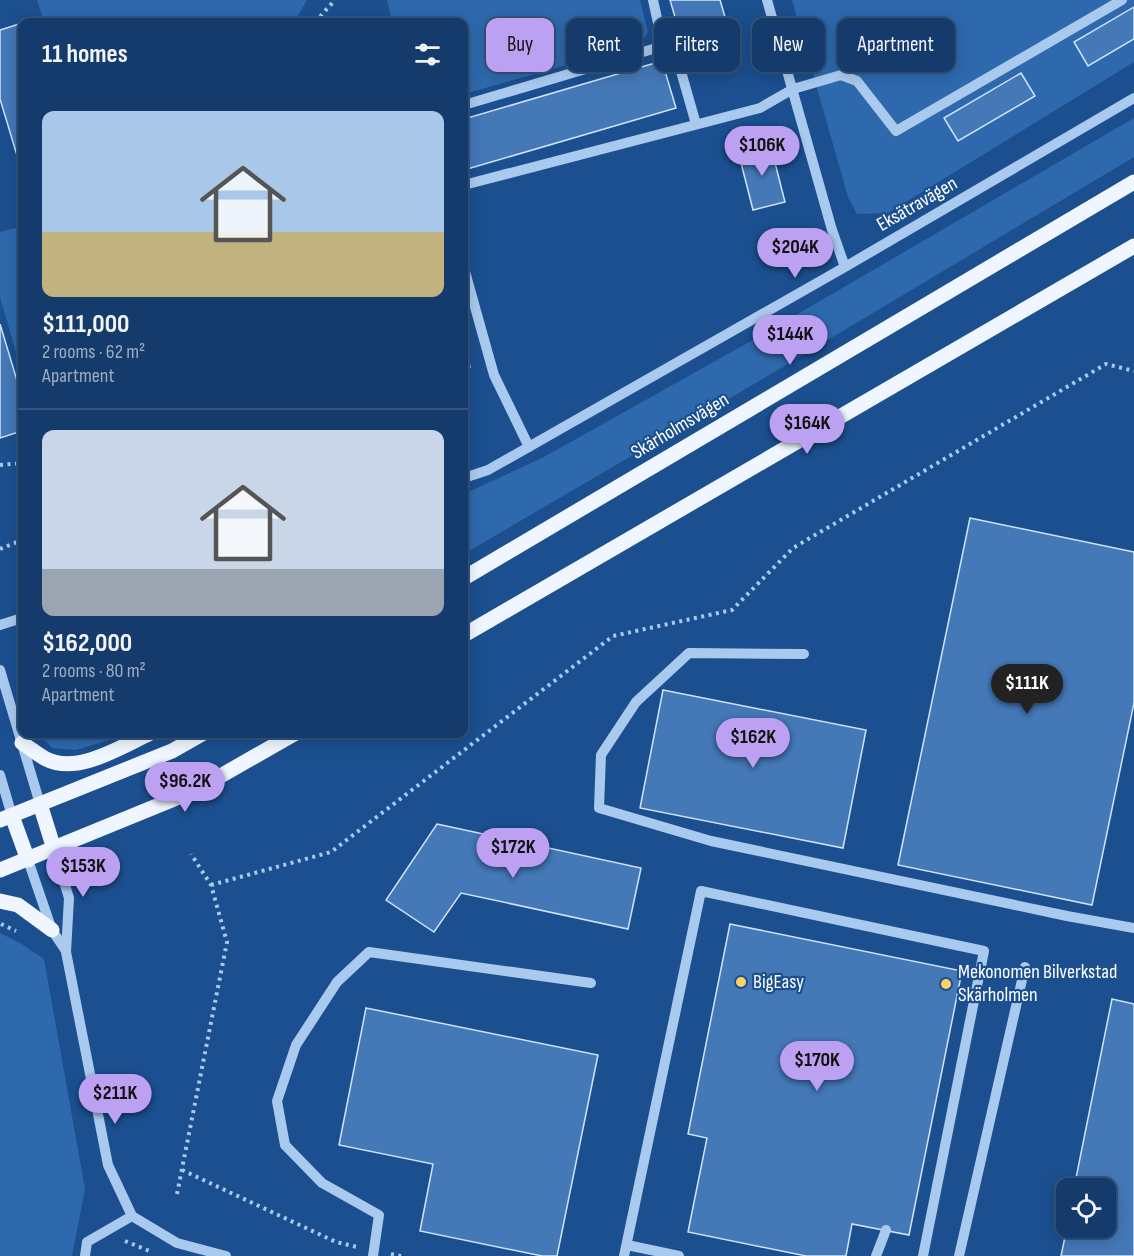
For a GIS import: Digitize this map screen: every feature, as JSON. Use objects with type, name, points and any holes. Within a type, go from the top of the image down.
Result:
[{"type":"main road","name":"Skärholmsvägen","points":[[468,576],[1134,182]]},
{"type":"main road","points":[[468,633],[1134,246]]},
{"type":"main road","points":[[22,743],[47,759],[62,763],[98,757],[139,738]]},
{"type":"main road","points":[[28,860],[6,818],[172,751],[195,738]]},
{"type":"main road","points":[[0,870],[196,790],[287,738]]},
{"type":"main road","points":[[40,804],[54,849]]},
{"type":"main road","points":[[0,901],[18,905],[52,930]]},
{"type":"street","points":[[653,0],[657,18]]},
{"type":"street","points":[[767,0],[832,230],[845,267]]},
{"type":"street","points":[[468,184],[759,108],[793,89],[841,75],[857,81],[896,131],[1122,0]]},
{"type":"street","points":[[468,104],[654,49]]},
{"type":"street","points":[[681,72],[696,124]]},
{"type":"street","name":"Eksätravägen","points":[[468,477],[489,470],[845,267],[1134,98]]},
{"type":"street","points":[[468,282],[494,375],[529,447]]},
{"type":"street","points":[[0,625],[18,619]]},
{"type":"street","points":[[804,654],[689,653],[636,702],[601,755],[599,808],[711,841],[1134,928]]},
{"type":"street","points":[[0,670],[18,730]]},
{"type":"street","points":[[20,738],[40,804]]},
{"type":"street","points":[[0,775],[6,818]]},
{"type":"street","points":[[54,849],[69,898],[66,952],[108,1165],[132,1216],[177,1243],[226,1256]]},
{"type":"street","points":[[28,860],[52,930],[66,952]]},
{"type":"street","points":[[679,1256],[626,1250],[701,891],[984,951],[923,1256]]},
{"type":"street","points":[[373,1253],[379,1215],[322,1182],[285,1145],[277,1101],[296,1045],[337,982],[369,952],[591,983]]},
{"type":"street","points":[[959,1256],[1025,967]]},
{"type":"street","points":[[85,1256],[87,1242],[132,1216]]},
{"type":"street","points":[[876,1256],[885,1230]]},
{"type":"path","points":[[319,18],[335,0]]},
{"type":"path","points":[[211,885],[332,852],[613,636],[732,610],[793,548],[803,542],[1106,364],[1134,371]]},
{"type":"path","points":[[0,465],[18,463]]},
{"type":"path","points":[[0,549],[18,542]]},
{"type":"path","points":[[177,1194],[227,942],[211,885],[191,854]]},
{"type":"path","points":[[182,1170],[336,1242],[373,1253],[401,1256]]},
{"type":"shaded area","points":[[37,0],[307,0],[296,18],[43,18]]},
{"type":"shaded area","points":[[387,0],[640,0],[648,32],[642,41],[642,18],[566,18],[566,65],[554,68],[554,18],[486,18],[486,72],[541,72],[468,93],[468,18],[391,18]]},
{"type":"shaded area","points":[[792,0],[1134,0],[1134,62],[888,213],[857,214],[848,197],[812,72],[825,72],[825,18],[797,18]]},
{"type":"shaded area","points":[[1134,118],[1134,157],[468,552],[468,492],[542,458],[760,336]]},
{"type":"shaded area","points":[[18,227],[18,359],[0,297],[0,232]]},
{"type":"shaded area","points":[[43,738],[116,738],[76,750],[52,748]]},
{"type":"shaded area","points":[[0,933],[44,959],[85,1189],[72,1256],[0,1256]]},
{"type":"building","points":[[670,0],[720,0],[725,18],[675,18]]},
{"type":"building","points":[[1134,7],[1134,39],[1088,66],[1074,42]]},
{"type":"building","points":[[18,24],[18,159],[0,99],[0,30]]},
{"type":"building","points":[[654,63],[654,72],[665,72],[676,108],[468,169],[468,118],[624,72],[642,72],[642,67]]},
{"type":"building","points":[[1021,73],[1035,96],[958,141],[944,118]]},
{"type":"building","points":[[770,143],[785,202],[753,210],[738,151]]},
{"type":"building","points":[[0,324],[18,384],[18,432],[0,438]]},
{"type":"building","points":[[970,518],[1134,552],[1134,703],[1092,905],[898,865]]},
{"type":"building","points":[[663,690],[866,730],[843,848],[640,808]]},
{"type":"building","points":[[437,824],[641,868],[628,929],[461,893],[434,932],[386,900]]},
{"type":"building","points":[[730,924],[962,971],[909,1235],[852,1224],[846,1256],[806,1256],[688,1232],[707,1138],[688,1134]]},
{"type":"building","points":[[1112,999],[1134,1004],[1134,1256],[1061,1256],[1065,1238],[1116,1238],[1116,1178],[1076,1178]]},
{"type":"building","points":[[366,1008],[598,1055],[557,1256],[542,1256],[420,1231],[433,1164],[339,1145]]},
{"type":"place","name":"BigEasy","points":[[741,982]]},
{"type":"place","name":"Mekonomen Bilverkstad Skärholmen","points":[[946,984]]}]
